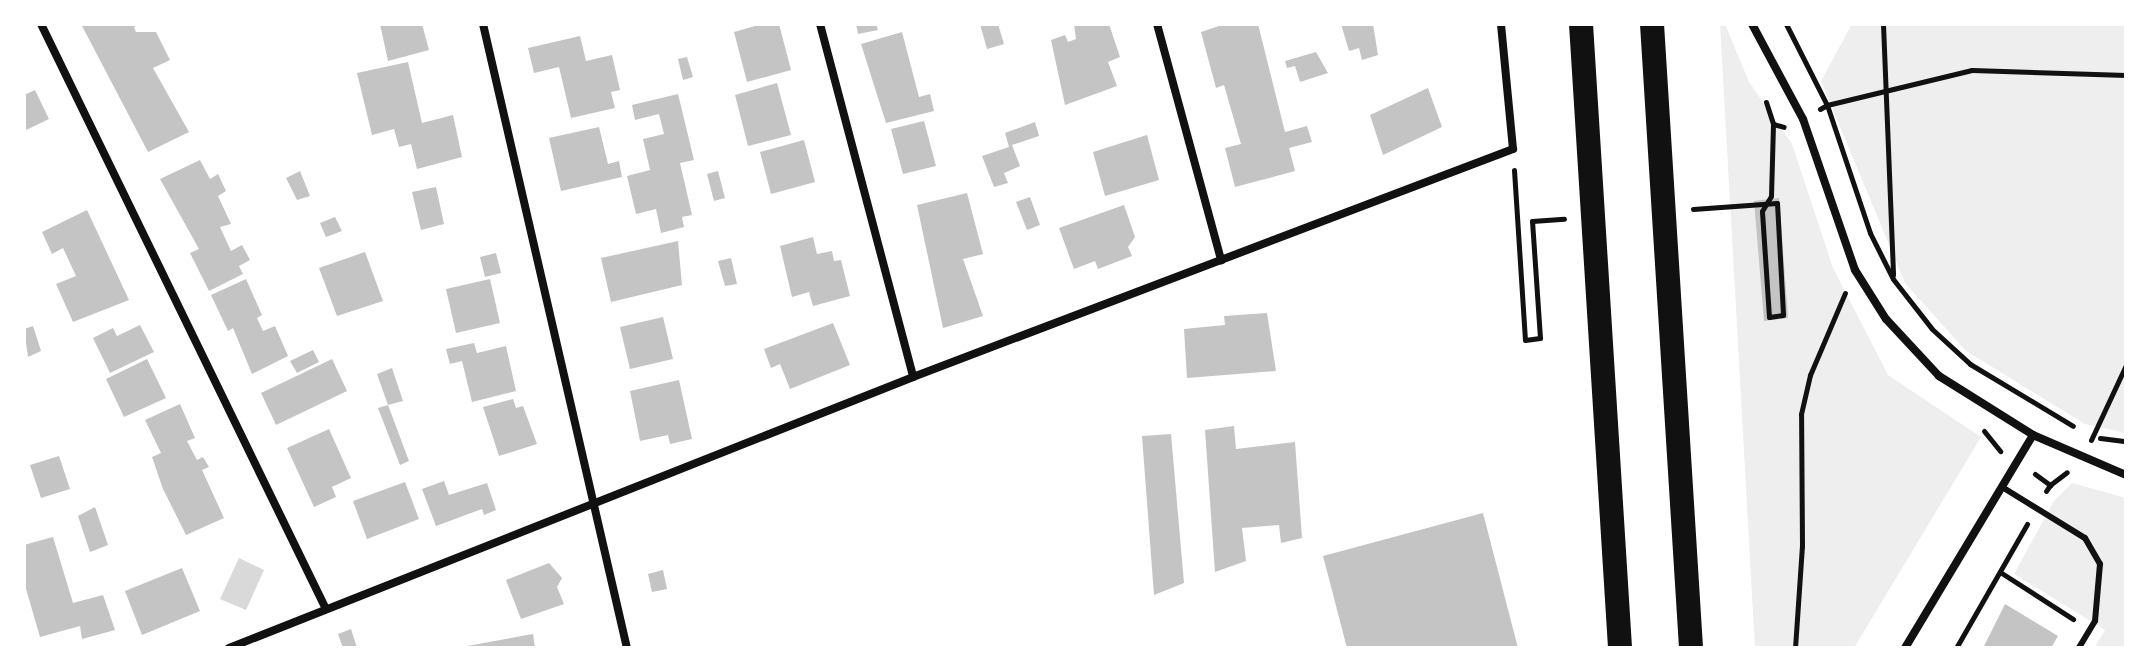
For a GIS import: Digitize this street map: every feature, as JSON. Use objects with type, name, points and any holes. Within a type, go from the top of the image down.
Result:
[{"type":"highway","points":[[1581,24],[1620,648]]},
{"type":"highway","points":[[1652,24],[1691,648]]},
{"type":"street","points":[[41,24],[326,609]]},
{"type":"street","points":[[483,24],[627,648]]},
{"type":"street","points":[[820,24],[913,377]]},
{"type":"street","points":[[1157,24],[1221,260]]},
{"type":"street","points":[[229,648],[595,507],[913,377],[1513,149],[1501,24]]},
{"type":"street","points":[[1752,24],[1803,119],[1855,270],[1886,319],[1939,376],[2033,435],[2083,460],[2126,475]]},
{"type":"street","points":[[1905,648],[2033,435]]},
{"type":"lane","points":[[2002,487],[2085,538],[2100,564],[2095,621],[2079,648]]},
{"type":"path","points":[[1786,24],[1827,105],[1870,233],[1893,279],[1932,329],[1970,364],[2092,437],[2126,441]]},
{"type":"path","points":[[1883,24],[1893,279]]},
{"type":"path","points":[[1777,203],[1783,315],[1769,317],[1762,211],[1771,196],[1773,124],[1786,128],[1827,105],[1972,70],[2126,75]]},
{"type":"path","points":[[1513,149],[1525,340],[1540,338],[1532,221]]},
{"type":"path","points":[[1795,648],[1802,546],[1801,414],[1810,375],[1855,270]]},
{"type":"path","points":[[2083,460],[2126,365]]},
{"type":"path","points":[[2000,572],[2074,620],[2069,629]]},
{"type":"shaded area","points":[[1720,24],[1725,24],[1749,82],[1792,144],[1833,268],[1888,375],[1981,437],[1854,648],[1755,648]]},
{"type":"shaded area","points":[[1852,24],[2126,24],[2126,433],[2085,424],[1966,351],[1905,283],[1821,81]]},
{"type":"shaded area","points":[[2072,483],[2126,498],[2126,648],[2094,648],[2105,630],[2014,574],[2054,501]]},
{"type":"shaded area","points":[[239,558],[264,570],[246,610],[220,599]]},
{"type":"building","points":[[81,24],[141,24],[134,27],[136,32],[156,32],[170,60],[153,68],[189,132],[148,152]]},
{"type":"building","points":[[380,24],[422,24],[429,50],[388,61]]},
{"type":"building","points":[[762,24],[779,24],[791,70],[747,82],[734,32]]},
{"type":"building","points":[[856,24],[876,24],[878,30],[858,34]]},
{"type":"building","points":[[980,24],[998,24],[1004,44],[987,49]]},
{"type":"building","points":[[1074,24],[1109,24],[1120,57],[1108,62],[1117,86],[1065,105],[1051,40],[1065,35],[1068,42],[1076,39]]},
{"type":"building","points":[[1225,24],[1258,24],[1285,132],[1307,126],[1312,142],[1289,148],[1295,171],[1235,187],[1225,148],[1241,144],[1224,85],[1216,88],[1201,32]]},
{"type":"building","points":[[1341,24],[1373,24],[1378,55],[1362,60],[1359,48],[1349,51]]},
{"type":"building","points":[[902,32],[919,97],[930,94],[934,111],[886,123],[861,44]]},
{"type":"building","points":[[580,36],[586,61],[612,55],[620,90],[611,92],[615,108],[571,118],[559,67],[534,73],[528,48]]},
{"type":"building","points":[[1316,52],[1328,73],[1300,82],[1295,66],[1287,68],[1285,61]]},
{"type":"building","points":[[687,57],[693,77],[683,80],[678,59]]},
{"type":"building","points":[[408,62],[422,123],[453,115],[462,157],[417,169],[411,144],[399,147],[394,129],[372,135],[357,73]]},
{"type":"building","points":[[777,83],[791,135],[748,146],[735,95]]},
{"type":"building","points":[[1428,88],[1442,127],[1383,155],[1370,115]]},
{"type":"building","points":[[35,90],[49,119],[24,131],[24,95]]},
{"type":"building","points":[[678,94],[694,160],[680,163],[692,215],[682,217],[684,227],[661,233],[656,209],[636,214],[627,176],[650,170],[643,139],[664,134],[659,114],[635,120],[632,105]]},
{"type":"building","points":[[924,121],[936,166],[903,174],[891,129]]},
{"type":"building","points":[[1035,122],[1039,136],[1012,145],[1020,166],[1004,173],[1008,183],[994,187],[982,156],[1009,147],[1005,133]]},
{"type":"building","points":[[599,127],[608,164],[619,161],[622,177],[561,191],[549,138]]},
{"type":"building","points":[[1147,135],[1159,180],[1105,196],[1093,152]]},
{"type":"building","points":[[804,140],[815,182],[771,194],[760,152]]},
{"type":"building","points":[[200,160],[210,179],[218,174],[226,191],[218,196],[231,224],[220,227],[231,251],[242,245],[250,260],[239,266],[243,274],[209,291],[190,253],[199,249],[160,179]]},
{"type":"building","points":[[300,171],[310,196],[297,200],[286,178]]},
{"type":"building","points":[[718,171],[725,198],[714,201],[707,174]]},
{"type":"building","points":[[436,187],[444,224],[421,230],[412,192]]},
{"type":"building","points":[[967,193],[983,254],[963,259],[983,316],[943,328],[917,205]]},
{"type":"building","points":[[1030,197],[1040,225],[1027,230],[1016,202]]},
{"type":"building","points":[[1779,198],[1788,318],[1764,321],[1754,201]]},
{"type":"building","points":[[1124,205],[1135,237],[1128,247],[1132,256],[1098,269],[1095,261],[1074,269],[1059,228]]},
{"type":"building","points":[[87,210],[129,300],[73,322],[56,284],[76,276],[63,248],[52,254],[42,232]]},
{"type":"building","points":[[335,217],[342,231],[326,237],[320,223]]},
{"type":"building","points":[[813,237],[817,254],[832,251],[834,261],[841,260],[850,296],[813,306],[809,292],[792,297],[780,246]]},
{"type":"building","points":[[678,241],[682,285],[611,302],[601,258]]},
{"type":"building","points":[[365,252],[383,301],[337,316],[319,268]]},
{"type":"building","points":[[496,253],[501,273],[485,277],[480,257]]},
{"type":"building","points":[[731,258],[737,284],[725,286],[718,261]]},
{"type":"building","points":[[246,279],[262,315],[257,318],[263,331],[275,326],[288,356],[252,374],[233,328],[228,331],[211,295]]},
{"type":"building","points":[[490,279],[500,323],[456,333],[446,289]]},
{"type":"building","points":[[1267,313],[1276,371],[1187,378],[1184,329],[1225,325],[1224,316]]},
{"type":"building","points":[[663,317],[673,359],[630,369],[620,327]]},
{"type":"building","points":[[833,323],[850,365],[790,389],[780,364],[771,368],[764,349]]},
{"type":"building","points":[[140,325],[154,352],[110,373],[93,338],[113,328],[117,336]]},
{"type":"building","points":[[33,326],[41,351],[28,357],[24,329]]},
{"type":"building","points":[[474,343],[477,353],[506,346],[516,391],[472,402],[462,361],[450,364],[446,349]]},
{"type":"building","points":[[313,350],[319,362],[297,373],[290,361]]},
{"type":"building","points":[[147,359],[166,398],[124,417],[106,379]]},
{"type":"building","points":[[332,359],[347,391],[276,425],[261,393]]},
{"type":"building","points":[[392,368],[403,401],[388,405],[377,374]]},
{"type":"building","points":[[679,380],[692,439],[670,444],[668,435],[640,441],[630,391]]},
{"type":"building","points":[[513,399],[516,408],[523,406],[537,444],[499,456],[483,407]]},
{"type":"building","points":[[180,404],[195,438],[187,441],[197,460],[203,457],[209,467],[202,470],[224,518],[186,535],[163,489],[152,457],[161,453],[145,420]]},
{"type":"building","points":[[388,405],[409,461],[400,465],[378,408]]},
{"type":"building","points":[[1234,426],[1236,449],[1295,442],[1302,538],[1281,543],[1279,525],[1242,528],[1246,561],[1215,572],[1205,430]]},
{"type":"building","points":[[329,429],[351,478],[332,487],[336,497],[314,507],[287,448]]},
{"type":"building","points":[[1171,434],[1184,583],[1154,595],[1142,436]]},
{"type":"building","points":[[59,456],[70,489],[41,498],[30,465]]},
{"type":"building","points":[[444,481],[449,495],[487,483],[496,510],[484,515],[482,509],[436,526],[422,489]]},
{"type":"building","points":[[405,482],[419,519],[367,539],[353,501]]},
{"type":"building","points":[[95,507],[108,545],[90,552],[78,516]]},
{"type":"building","points":[[1483,513],[1518,648],[1347,648],[1323,556]]},
{"type":"building","points":[[53,537],[73,603],[103,595],[115,630],[82,639],[80,626],[40,637],[24,582],[24,545]]},
{"type":"building","points":[[549,563],[562,578],[557,587],[564,604],[521,619],[506,580]]},
{"type":"building","points":[[182,568],[200,611],[142,635],[125,591]]},
{"type":"building","points":[[663,570],[667,589],[652,592],[648,574]]},
{"type":"building","points":[[2005,604],[2058,636],[2051,648],[1983,648]]},
{"type":"building","points":[[351,629],[357,648],[343,648],[338,634]]},
{"type":"building","points":[[533,634],[535,648],[467,648],[467,646]]}]
